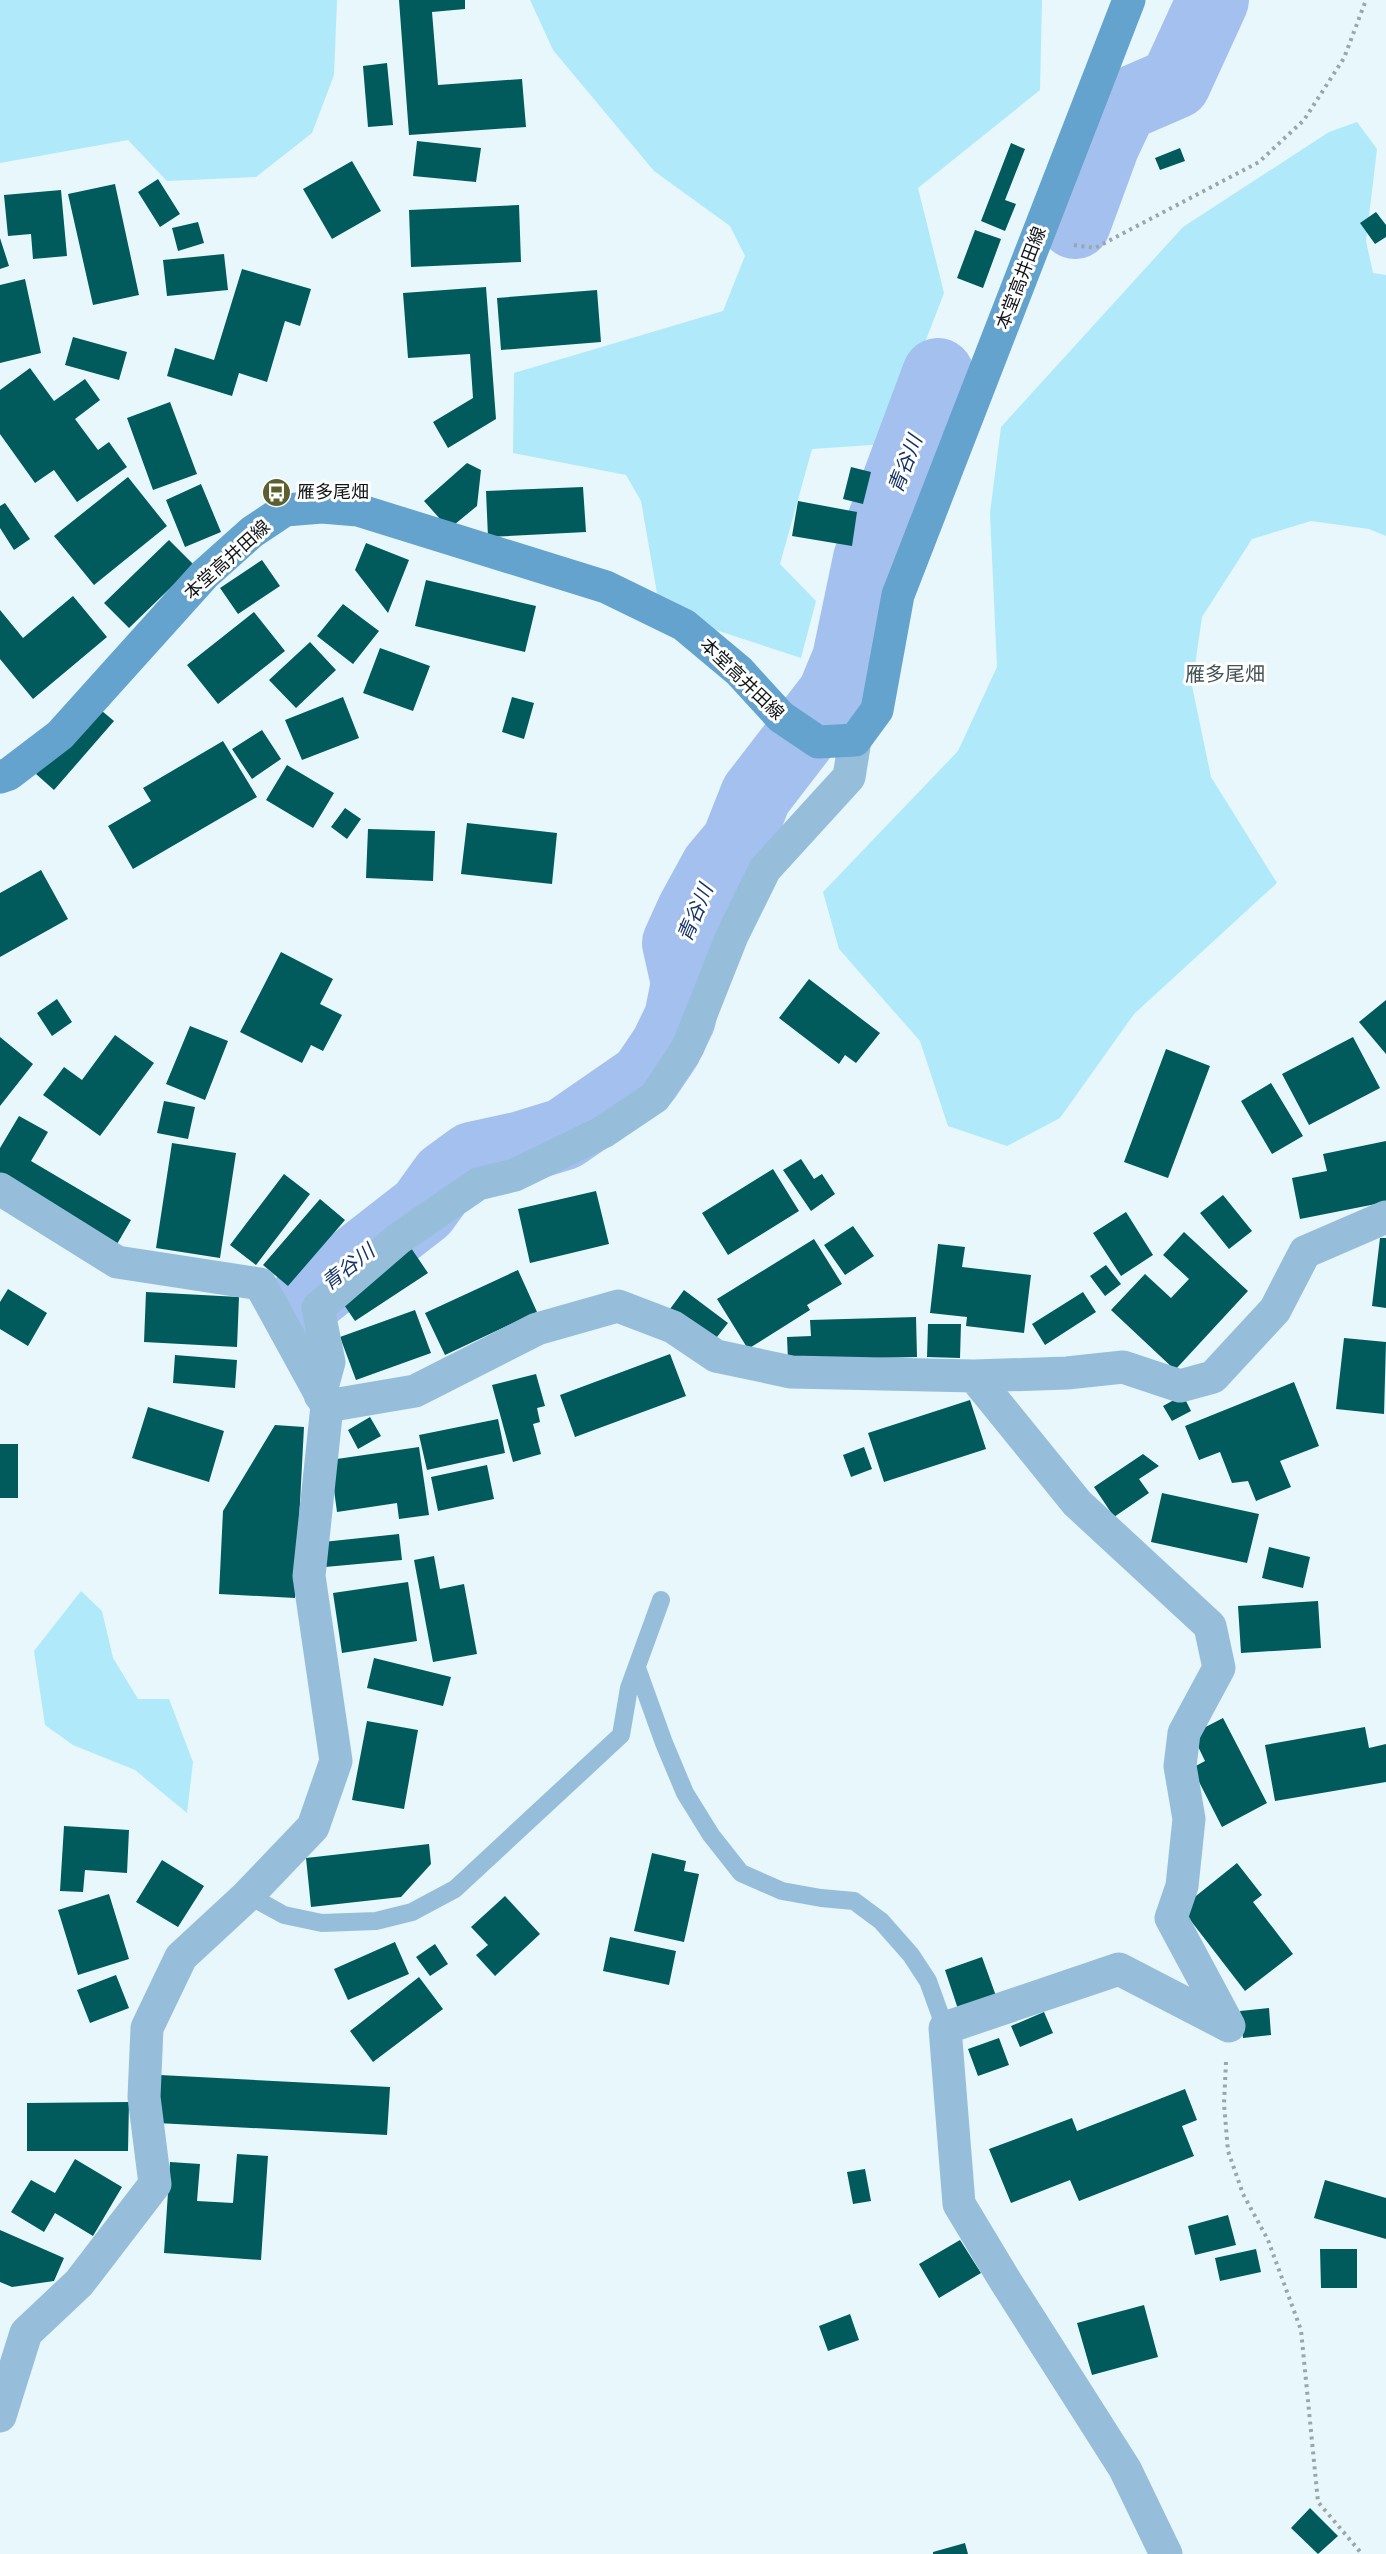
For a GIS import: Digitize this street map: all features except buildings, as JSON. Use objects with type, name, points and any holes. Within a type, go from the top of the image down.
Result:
[{"type":"main road","name":"本堂高井田線","points":[[0,777],[9,774],[60,735],[205,574],[252,532],[285,510],[322,507],[358,510],[606,587],[684,625],[739,671],[781,717],[818,742],[855,740],[877,710],[898,595],[1129,0]]},
{"type":"street","points":[[0,2416],[26,2333],[79,2283],[155,2184],[144,2097],[147,2028],[181,1957],[248,1895],[313,1827],[336,1761],[309,1576],[329,1362],[318,1308],[398,1239],[478,1184],[515,1175],[603,1132],[656,1097],[688,1047],[732,936],[765,869],[849,777],[855,740]]},
{"type":"street","points":[[0,1189],[117,1262],[260,1284],[324,1400]]},
{"type":"street","points":[[324,1400],[415,1390],[537,1329],[618,1306],[673,1327],[716,1356],[790,1372],[974,1376],[1067,1373],[1123,1367],[1180,1386],[1213,1377],[1275,1310],[1305,1252],[1386,1217]]},
{"type":"street","points":[[974,1376],[1077,1503],[1210,1626],[1219,1668],[1184,1733],[1180,1766],[1189,1820],[1182,1886],[1171,1918],[1229,2026]]},
{"type":"street","points":[[1166,2554],[1125,2469],[1012,2292],[959,2204],[945,2028],[1119,1969],[1229,2026]]},
{"type":"lane","points":[[248,1895],[284,1915],[322,1923],[376,1921],[412,1912],[455,1889],[621,1734],[629,1688],[661,1600]]},
{"type":"lane","points":[[637,1668],[685,1793],[711,1835],[741,1873],[782,1891],[854,1901],[881,1921],[911,1955],[928,1981],[945,2028]]},
{"type":"path","points":[[1036,239],[1095,248],[1259,162],[1304,120],[1344,58],[1366,0]]},
{"type":"path","points":[[1229,2026],[1224,2104],[1228,2151],[1243,2194],[1268,2240],[1301,2330],[1317,2502],[1362,2554]]},
{"type":"shaded area","points":[[0,0],[337,0],[334,75],[312,133],[256,177],[167,181],[128,140],[0,163]]},
{"type":"shaded area","points":[[530,0],[1042,0],[1040,90],[918,188],[944,293],[886,444],[812,449],[780,564],[816,601],[801,658],[676,617],[657,593],[641,501],[626,475],[513,453],[514,373],[723,311],[745,256],[730,226],[654,171],[553,50]]},
{"type":"shaded area","points":[[1357,122],[1377,149],[1366,241],[1373,273],[1386,275],[1386,536],[1369,529],[1311,521],[1252,539],[1202,617],[1192,686],[1211,777],[1277,883],[1134,1014],[1060,1118],[1007,1146],[948,1126],[920,1041],[839,949],[823,892],[958,751],[997,667],[990,513],[1001,427],[1183,227],[1329,132]]},
{"type":"shaded area","points":[[81,1591],[102,1611],[113,1658],[138,1699],[169,1699],[193,1762],[187,1813],[135,1770],[73,1745],[45,1725],[34,1651]]},
{"type":"waterway","name":"青谷川","points":[[1075,223],[1104,144],[1122,106],[1175,83],[1213,0]]},
{"type":"waterway","name":"青谷川","points":[[301,1304],[423,1209],[446,1177],[472,1158],[522,1147],[564,1134],[645,1078],[666,1047],[680,1018],[687,983],[678,943],[693,910],[716,868],[737,843],[756,795],[833,695],[848,659],[869,559],[938,374]]},
{"type":"place","name":"雁多尾畑","points":[[276,492]]},
{"type":"district","name":"雁多尾畑","points":[[1225,674]]}]
